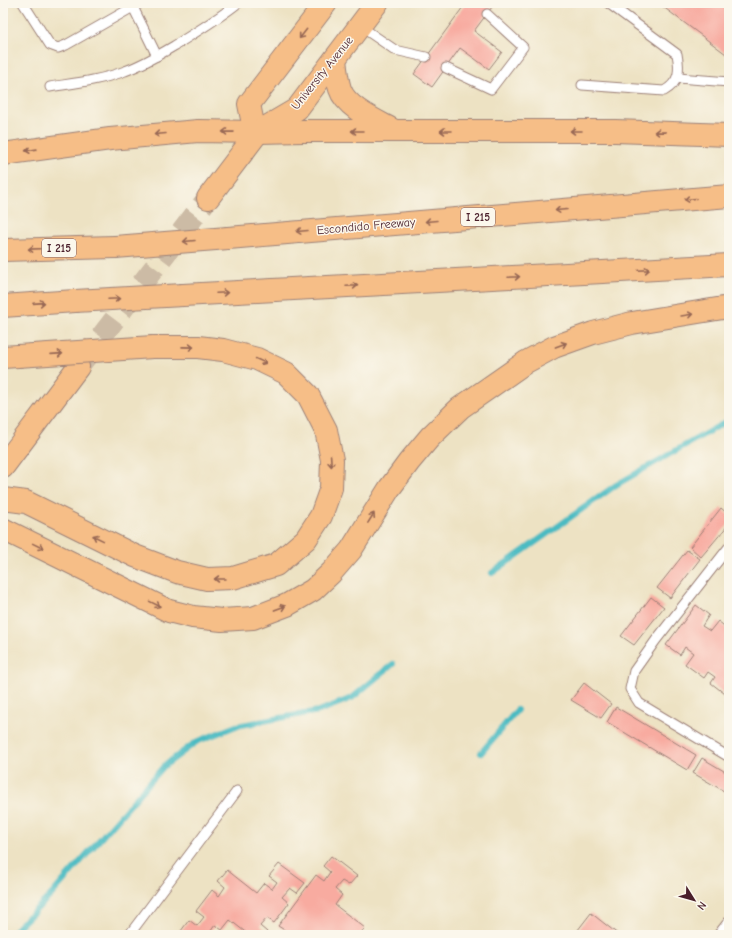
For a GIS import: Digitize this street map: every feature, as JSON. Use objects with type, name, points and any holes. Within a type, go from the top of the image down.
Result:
[{"type":"main road","points":[[258,132],[252,119],[249,104],[326,3]]},
{"type":"main road","name":"University Avenue","points":[[208,198],[258,132],[297,109],[377,3]]},
{"type":"main road","points":[[334,59],[340,90],[343,96],[361,113],[396,132]]},
{"type":"main road","points":[[3,154],[110,139],[198,131],[615,132],[729,135]]},
{"type":"main road","name":"Escondido Freeway","points":[[3,250],[115,247],[729,196]]},
{"type":"main road","points":[[3,306],[729,265]]},
{"type":"main road","points":[[3,529],[169,611],[193,617],[222,620],[253,618],[287,605],[313,590],[331,573],[351,550],[389,489],[430,437],[460,408],[526,362],[554,347],[593,333],[632,323],[729,307]]},
{"type":"main road","points":[[3,499],[26,502],[135,556],[177,572],[207,578],[233,578],[276,566],[306,539],[321,516],[331,488],[332,460],[326,430],[308,395],[286,373],[257,359],[224,350],[198,347],[153,347],[11,357]]},
{"type":"main road","points":[[8,457],[78,367]]},
{"type":"lane","points":[[23,3],[50,45],[58,48],[66,45],[136,5],[157,56]]},
{"type":"lane","points":[[50,87],[126,71],[157,56],[220,17],[238,3]]},
{"type":"lane","points":[[582,85],[664,91],[670,88],[678,78],[679,68],[677,54],[608,3]]},
{"type":"lane","points":[[446,68],[491,88],[518,53],[522,47],[487,14]]},
{"type":"lane","points":[[360,26],[395,50],[426,58]]},
{"type":"lane","points":[[678,78],[729,82]]},
{"type":"lane","points":[[729,547],[656,640],[634,671],[630,688],[639,703],[729,757]]},
{"type":"lane","points":[[129,935],[237,791]]},
{"type":"lane","points":[[718,935],[729,921]]},
{"type":"building","points":[[466,3],[495,3],[474,31],[502,52],[489,69],[460,48],[432,87],[414,74]]},
{"type":"building","points":[[658,3],[729,3],[729,54],[726,54]]},
{"type":"building","points":[[721,508],[729,515],[729,524],[701,557],[690,547]]},
{"type":"building","points":[[687,550],[700,559],[670,598],[657,588]]},
{"type":"building","points":[[651,597],[664,607],[634,645],[621,636]]},
{"type":"building","points":[[696,605],[709,615],[702,626],[710,631],[718,621],[729,631],[729,697],[711,683],[715,677],[708,672],[704,678],[685,664],[693,653],[685,647],[680,655],[666,645]]},
{"type":"building","points":[[584,683],[611,704],[601,718],[571,700]]},
{"type":"building","points":[[616,707],[696,755],[687,770],[607,722]]},
{"type":"building","points":[[702,758],[729,774],[729,794],[693,773]]},
{"type":"building","points":[[331,856],[357,876],[349,885],[342,881],[335,889],[342,895],[335,905],[365,928],[359,935],[353,935],[350,933],[348,935],[283,935],[286,931],[278,926],[316,875],[324,881],[330,872],[323,866]]},
{"type":"building","points":[[279,864],[305,883],[297,893],[290,888],[282,897],[289,903],[274,923],[267,918],[260,926],[267,932],[266,935],[249,935],[230,920],[222,930],[215,925],[208,935],[178,935],[189,920],[197,926],[204,917],[196,911],[212,890],[219,896],[225,887],[218,881],[227,870],[256,893],[264,883],[272,889],[277,882],[269,876]]},
{"type":"building","points":[[591,913],[619,935],[574,935]]},
{"type":"waterway","points":[[492,573],[616,485],[729,420]]},
{"type":"waterway","points":[[10,935],[52,894],[164,766],[196,742],[236,726],[319,711],[352,698],[393,664]]},
{"type":"waterway","points":[[481,753],[517,710]]},
{"type":"tunnel","points":[[81,363],[208,198]]}]
